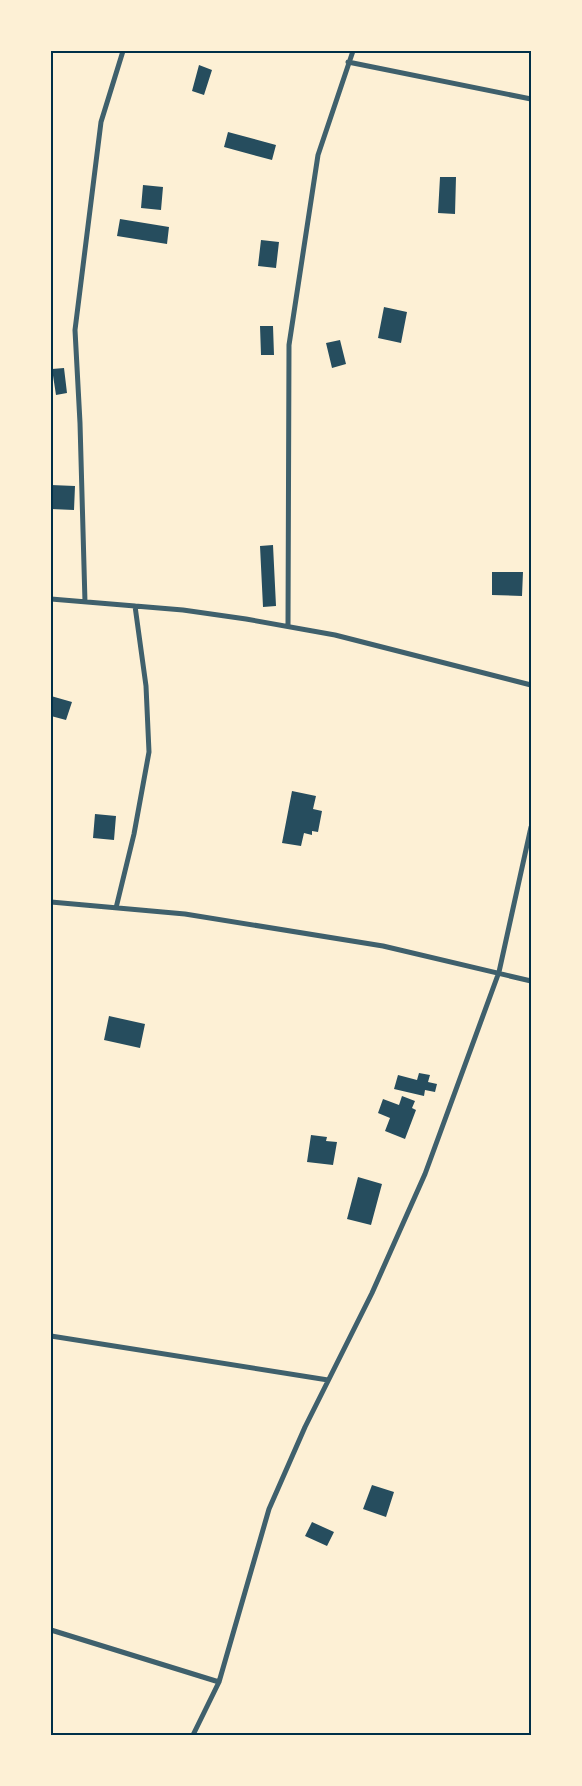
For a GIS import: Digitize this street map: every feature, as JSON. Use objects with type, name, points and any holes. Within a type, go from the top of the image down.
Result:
[{"type":"street","points":[[85,602],[80,422],[75,330],[101,122],[123,51]]},
{"type":"street","points":[[288,626],[289,345],[318,155],[353,51]]},
{"type":"street","points":[[348,62],[531,99]]},
{"type":"street","points":[[51,599],[183,610],[288,626],[354,640],[531,685]]},
{"type":"street","points":[[116,908],[134,834],[149,752],[146,686],[135,606]]},
{"type":"street","points":[[193,1735],[218,1682],[269,1509],[305,1427],[372,1293],[425,1174],[499,972],[531,827]]},
{"type":"street","points":[[51,902],[185,914],[383,946],[531,981]]},
{"type":"street","points":[[51,1336],[328,1380]]},
{"type":"street","points":[[51,1630],[218,1682]]},
{"type":"building","points":[[199,65],[212,70],[204,95],[192,91]]},
{"type":"building","points":[[228,132],[276,145],[272,160],[224,147]]},
{"type":"building","points":[[440,177],[456,177],[455,214],[438,213]]},
{"type":"building","points":[[143,185],[163,187],[161,210],[141,208]]},
{"type":"building","points":[[120,219],[169,227],[167,244],[117,236]]},
{"type":"building","points":[[261,240],[279,242],[276,268],[258,266]]},
{"type":"building","points":[[384,307],[407,312],[401,343],[378,338]]},
{"type":"building","points":[[260,326],[273,326],[274,355],[261,355]]},
{"type":"building","points":[[340,340],[346,364],[332,368],[326,343]]},
{"type":"building","points":[[64,368],[67,393],[56,395],[52,369]]},
{"type":"building","points":[[51,485],[75,486],[74,510],[51,509]]},
{"type":"building","points":[[273,545],[276,606],[263,607],[260,546]]},
{"type":"building","points":[[492,572],[523,572],[522,596],[492,595]]},
{"type":"building","points":[[51,696],[72,702],[66,720],[51,716]]},
{"type":"building","points":[[292,791],[316,796],[313,809],[322,811],[318,832],[312,831],[312,835],[304,833],[301,846],[282,843]]},
{"type":"building","points":[[95,814],[116,816],[114,840],[93,838]]},
{"type":"building","points":[[109,1016],[145,1024],[140,1048],[104,1040]]},
{"type":"building","points":[[419,1073],[430,1075],[428,1082],[437,1084],[435,1092],[425,1090],[424,1096],[394,1089],[398,1075],[417,1080]]},
{"type":"building","points":[[402,1096],[415,1101],[412,1108],[416,1110],[405,1139],[385,1131],[390,1118],[378,1113],[383,1099],[399,1105]]},
{"type":"building","points":[[311,1135],[327,1137],[326,1141],[337,1142],[333,1165],[307,1162]]},
{"type":"building","points":[[358,1177],[382,1184],[371,1225],[347,1219]]},
{"type":"building","points":[[372,1485],[394,1492],[386,1517],[363,1509]]},
{"type":"building","points":[[312,1522],[334,1532],[327,1546],[305,1536]]}]
